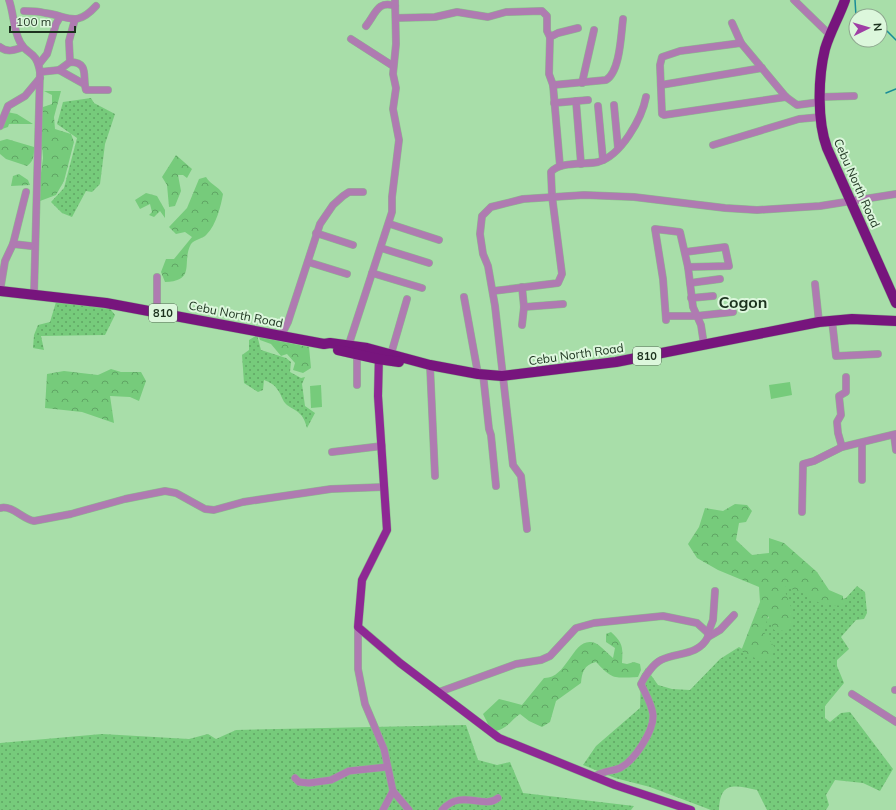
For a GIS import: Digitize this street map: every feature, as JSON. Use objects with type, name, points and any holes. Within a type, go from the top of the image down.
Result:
[{"type":"highway","name":"Cebu North Road","points":[[845,0],[830,36],[823,62],[820,117],[827,148],[896,302]]},
{"type":"highway","name":"Cebu North Road","points":[[0,291],[106,303],[324,344],[350,351],[374,354],[480,374],[502,376],[616,362],[832,320],[884,319],[896,321]]},
{"type":"highway","points":[[884,319],[891,312],[896,302]]},
{"type":"highway","name":"Cebu North Road","points":[[374,354],[391,354],[427,364]]},
{"type":"main road","points":[[374,354],[382,446],[387,530],[362,580],[358,627],[400,663],[500,738],[594,776],[691,810]]},
{"type":"street","points":[[9,0],[15,30],[23,47],[35,56],[39,64],[40,75],[34,294]]},
{"type":"street","points":[[794,0],[830,36]]},
{"type":"street","points":[[357,385],[350,351],[372,273],[390,224],[392,212],[392,197],[399,140],[393,117],[396,88],[393,66],[396,18],[395,3],[381,5],[366,26]]},
{"type":"street","points":[[24,11],[47,13],[75,19],[87,15],[96,6]]},
{"type":"street","points":[[396,18],[435,17],[457,12],[488,17],[506,12],[542,11],[547,16],[547,31],[550,37],[549,74],[553,85],[560,166]]},
{"type":"street","points":[[39,64],[48,54],[56,24],[60,17]]},
{"type":"street","points":[[70,62],[69,41],[75,19]]},
{"type":"street","points":[[553,85],[606,80],[614,73],[623,19]]},
{"type":"street","points":[[732,23],[741,42],[786,97],[797,105],[821,99],[854,96]]},
{"type":"street","points":[[550,37],[558,33],[578,28]]},
{"type":"street","points":[[582,83],[594,30]]},
{"type":"street","points":[[351,39],[393,66]]},
{"type":"street","points":[[741,42],[667,54],[662,57],[660,61],[661,111],[664,115],[786,97]]},
{"type":"street","points":[[0,47],[3,50],[13,50],[23,47]]},
{"type":"street","points":[[0,126],[8,106],[25,96],[40,75],[59,70],[70,62],[76,62],[83,68],[86,76],[84,84]]},
{"type":"street","points":[[661,85],[762,68]]},
{"type":"street","points":[[59,70],[84,84],[88,90],[108,90]]},
{"type":"street","points":[[493,291],[558,283],[561,280],[558,232],[552,196],[552,172],[560,166],[603,160],[630,136],[640,117],[646,97]]},
{"type":"street","points":[[554,102],[588,100]]},
{"type":"street","points":[[576,101],[581,164]]},
{"type":"street","points":[[614,105],[618,148]]},
{"type":"street","points":[[598,106],[603,160]]},
{"type":"street","points":[[713,145],[800,119],[820,117]]},
{"type":"street","points":[[0,291],[5,261],[13,244],[26,192]]},
{"type":"street","points":[[280,336],[288,322],[316,233],[333,205],[343,196],[348,192],[363,192]]},
{"type":"street","points":[[527,529],[521,476],[513,465],[493,291],[488,266],[481,246],[480,224],[482,216],[491,207],[498,204],[552,196],[584,195],[634,197],[725,208],[757,210],[820,206],[896,194]]},
{"type":"street","points":[[390,224],[439,240]]},
{"type":"street","points":[[704,345],[701,325],[696,316],[691,298],[688,267],[680,232],[656,229],[666,318],[696,316],[733,312]]},
{"type":"street","points":[[316,233],[353,245]]},
{"type":"street","points":[[13,244],[31,246]]},
{"type":"street","points":[[685,252],[725,247],[729,266],[688,267]]},
{"type":"street","points":[[381,248],[429,263]]},
{"type":"street","points":[[308,262],[347,274]]},
{"type":"street","points":[[372,273],[422,288]]},
{"type":"street","points":[[157,312],[158,277]]},
{"type":"street","points":[[690,283],[720,279]]},
{"type":"street","points":[[815,284],[819,322]]},
{"type":"street","points":[[522,287],[524,307],[522,326]]},
{"type":"street","points":[[691,298],[713,296]]},
{"type":"street","points":[[464,297],[480,374],[489,429],[492,435],[496,486]]},
{"type":"street","points":[[391,354],[407,299]]},
{"type":"street","points":[[524,307],[563,304]]},
{"type":"street","points":[[832,320],[836,356],[878,354]]},
{"type":"street","points":[[427,364],[436,476]]},
{"type":"street","points":[[842,447],[837,422],[841,415],[839,396],[846,392],[846,377]]},
{"type":"street","points":[[802,512],[803,464],[814,462],[842,447],[862,444],[895,435],[896,450]]},
{"type":"street","points":[[862,444],[862,480]]},
{"type":"street","points":[[332,452],[382,446]]},
{"type":"street","points":[[0,508],[7,508],[29,520],[34,520],[71,514],[125,499],[165,491],[176,493],[205,510],[214,510],[243,502],[331,489],[384,487]]},
{"type":"street","points":[[594,776],[606,768],[619,766],[620,768],[638,753],[653,719],[650,705],[641,684],[643,679],[661,660],[699,648],[708,635],[712,620],[715,591]]},
{"type":"street","points":[[708,635],[720,630],[734,615]]},
{"type":"street","points":[[439,692],[516,664],[541,660],[550,656],[576,628],[594,623],[663,616],[697,623],[708,635]]},
{"type":"street","points":[[358,627],[360,684],[365,704],[384,749],[393,791],[409,810]]},
{"type":"street","points":[[852,694],[896,722]]},
{"type":"street","points":[[295,778],[299,782],[309,783],[332,780],[348,771],[387,767]]},
{"type":"street","points":[[383,810],[393,791]]},
{"type":"street","points":[[442,810],[449,802],[458,800],[492,802],[498,798]]},
{"type":"green space","points":[[44,91],[61,91],[54,117],[55,129],[71,134],[74,142],[64,181],[56,195],[40,201],[43,158],[41,133],[43,107],[52,104],[52,95]]},
{"type":"green space","points":[[91,98],[94,103],[115,114],[105,144],[100,184],[92,192],[86,191],[72,217],[62,213],[51,202],[64,188],[77,138],[57,124],[63,102]]},
{"type":"green space","points":[[7,112],[17,114],[33,124],[9,124],[8,127],[2,129],[2,120]]},
{"type":"green space","points":[[7,139],[34,147],[34,155],[27,166],[6,159],[0,154],[0,141]]},
{"type":"green space","points":[[176,155],[192,169],[187,178],[183,175],[178,175],[181,191],[175,206],[169,207],[167,185],[162,177]]},
{"type":"green space","points":[[19,174],[28,180],[30,185],[11,186],[13,176]]},
{"type":"green space","points":[[206,177],[223,194],[218,215],[207,234],[191,244],[188,251],[185,274],[175,281],[165,282],[161,272],[166,259],[174,259],[192,237],[185,232],[176,234],[169,227],[187,208],[199,179]]},
{"type":"green space","points":[[146,193],[157,196],[165,210],[165,218],[160,211],[154,217],[149,215],[152,212],[150,204],[140,209],[135,200]]},
{"type":"green space","points":[[56,302],[108,306],[115,315],[105,335],[41,336],[44,350],[33,348],[34,335],[38,325],[50,322]]},
{"type":"green space","points":[[257,335],[261,350],[286,358],[291,362],[290,372],[301,378],[305,377],[302,384],[305,406],[315,413],[307,428],[302,416],[285,403],[273,384],[264,380],[263,390],[258,392],[244,383],[242,355],[249,350],[249,340]]},
{"type":"green space","points":[[259,337],[309,347],[311,368],[303,373],[293,370],[295,363],[287,354],[281,356],[271,344],[260,340]]},
{"type":"green space","points":[[111,369],[121,372],[141,372],[146,381],[139,401],[130,397],[110,396],[114,423],[82,412],[45,408],[47,374],[64,371],[98,375]]},
{"type":"green space","points":[[790,382],[792,395],[771,399],[769,385]]},
{"type":"green space","points":[[321,385],[322,407],[311,408],[310,386]]},
{"type":"green space","points":[[735,504],[747,505],[752,511],[746,522],[739,523],[736,540],[752,555],[769,553],[769,538],[784,543],[817,572],[829,590],[843,596],[843,606],[821,604],[805,594],[783,586],[791,607],[793,621],[785,631],[774,630],[768,616],[764,632],[775,648],[771,660],[755,658],[741,651],[760,602],[759,587],[718,570],[697,558],[688,544],[699,527],[705,508],[723,511]]},
{"type":"green space","points":[[783,579],[832,601],[846,598],[857,586],[865,592],[867,613],[864,619],[856,620],[841,637],[849,649],[837,660],[837,666],[844,683],[825,706],[825,718],[830,722],[841,713],[850,712],[893,769],[880,791],[863,783],[835,780],[826,795],[829,805],[826,810],[767,810],[757,790],[735,786],[725,790],[722,794],[719,810],[711,810],[650,787],[615,778],[583,765],[596,746],[640,708],[641,676],[646,668],[658,685],[672,689],[690,690],[720,659],[739,647],[744,650],[761,636],[762,619],[770,618]]},
{"type":"green space","points":[[611,632],[620,642],[622,663],[627,664],[634,662],[640,664],[641,670],[638,677],[614,677],[606,672],[596,662],[592,663],[584,670],[581,683],[556,701],[550,722],[542,727],[529,721],[520,714],[500,730],[496,731],[489,726],[483,714],[499,699],[522,705],[544,678],[552,676],[559,671],[582,644],[589,642],[597,644],[613,658],[615,648],[606,642],[606,634]]},
{"type":"green space","points":[[466,725],[478,760],[497,765],[510,762],[523,793],[634,806],[631,810],[0,810],[0,743],[102,734],[189,739],[208,734],[216,739],[236,730]]},
{"type":"waterway","points":[[855,0],[856,8]]},
{"type":"waterway","points":[[888,32],[896,40]]},
{"type":"waterway","points":[[886,93],[896,89]]},
{"type":"district","name":"Cogon","points":[[743,302]]}]
